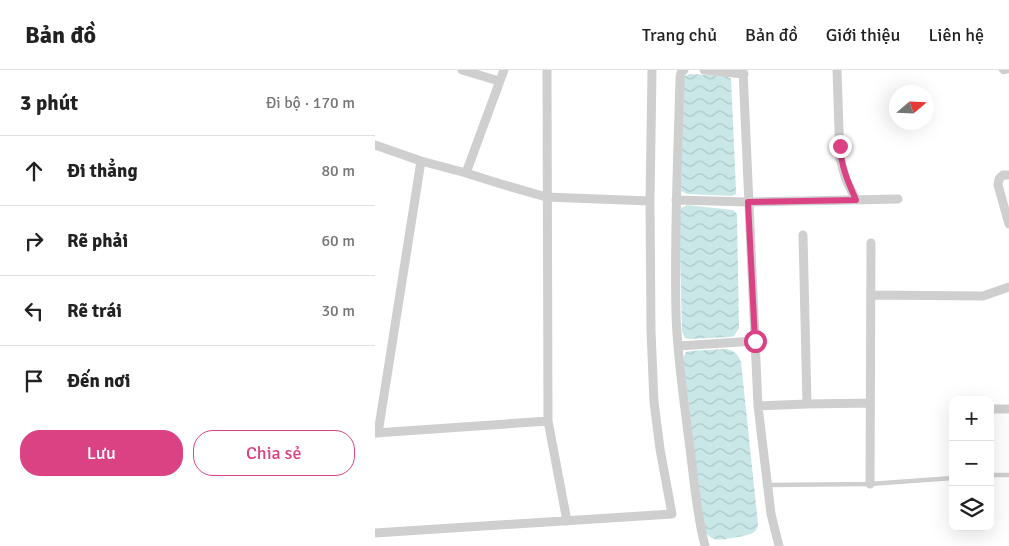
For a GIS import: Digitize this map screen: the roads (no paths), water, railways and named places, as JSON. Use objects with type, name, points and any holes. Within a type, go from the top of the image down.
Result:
[{"type":"street","points":[[462,70],[499,81]]},
{"type":"street","points":[[466,173],[504,70]]},
{"type":"street","points":[[547,70],[548,421],[567,521]]},
{"type":"street","points":[[375,533],[672,514],[660,449],[654,402],[651,331],[650,201],[652,70]]},
{"type":"street","points":[[684,70],[680,78],[676,200],[676,314],[700,526],[705,546]]},
{"type":"street","points":[[704,70],[743,72],[758,406],[771,514],[779,546]]},
{"type":"street","points":[[837,70],[841,159],[846,180],[856,200]]},
{"type":"street","points":[[375,145],[546,197],[650,201]]},
{"type":"street","points":[[421,160],[377,433],[548,421]]},
{"type":"street","points":[[1009,175],[1003,175],[999,179],[998,185],[1009,224]]},
{"type":"street","points":[[676,200],[748,202],[898,199]]},
{"type":"street","points":[[803,235],[807,404]]},
{"type":"street","points":[[870,484],[871,244]]},
{"type":"street","points":[[871,295],[983,296],[1009,286]]},
{"type":"street","points":[[679,346],[755,341]]},
{"type":"street","points":[[758,406],[870,404]]},
{"type":"street","points":[[994,409],[1009,409]]},
{"type":"lane","points":[[1001,70],[1003,72],[1009,71]]},
{"type":"lane","points":[[994,475],[1009,475]]},
{"type":"lane","points":[[767,485],[870,484],[949,478]]},
{"type":"water","points":[[689,74],[725,76],[731,79],[736,191],[736,194],[732,196],[687,194],[681,191],[684,77]]},
{"type":"water","points":[[687,205],[733,210],[737,214],[739,328],[734,336],[689,339],[685,338],[682,332],[679,215],[681,208]]},
{"type":"water","points":[[726,349],[736,353],[741,362],[758,524],[756,530],[749,535],[728,539],[713,539],[706,533],[704,527],[683,358],[686,352],[690,351]]}]
